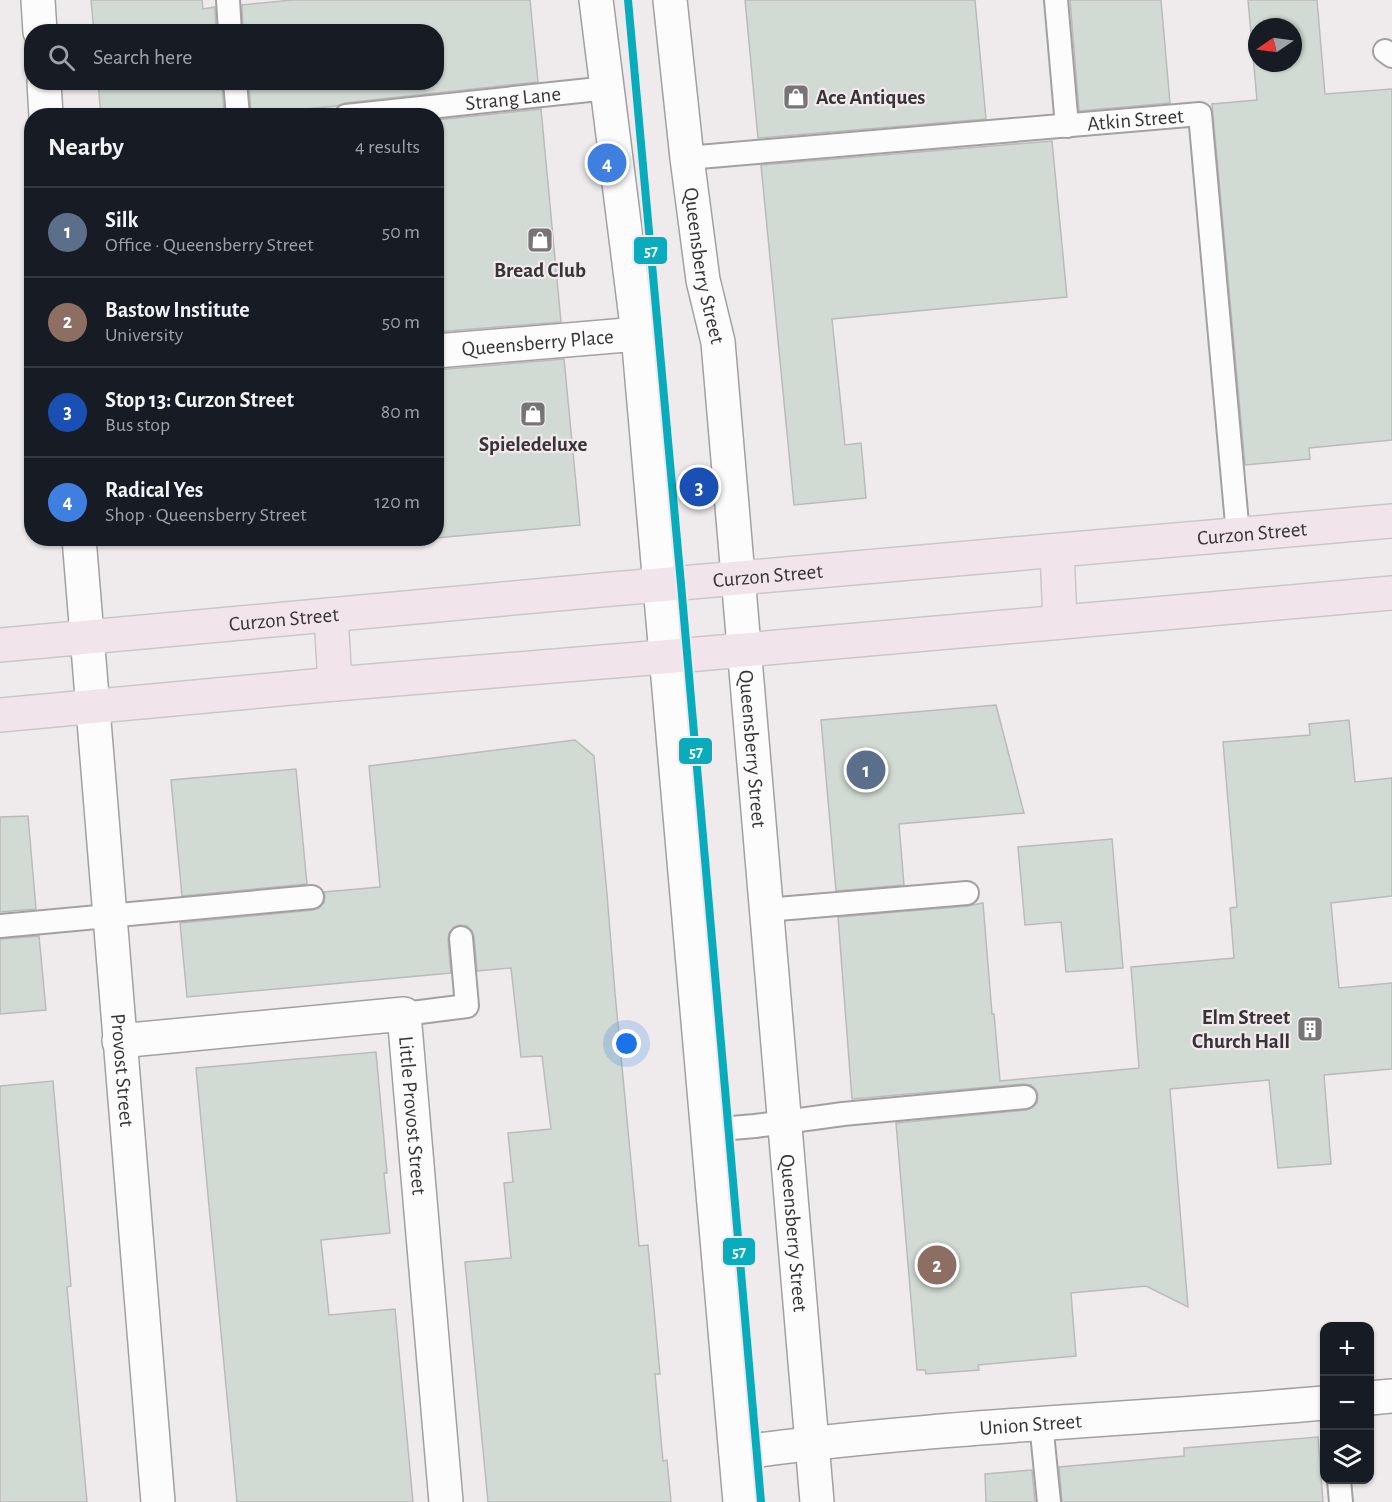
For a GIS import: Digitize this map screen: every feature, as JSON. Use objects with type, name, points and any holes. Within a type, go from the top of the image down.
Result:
[{"type":"highway","name":"Curzon Street","points":[[0,645],[1392,521]]},
{"type":"highway","points":[[1057,551],[1060,622]]},
{"type":"highway","points":[[0,715],[1392,593]]},
{"type":"highway","points":[[331,615],[335,684]]},
{"type":"street","points":[[38,0],[40,24]]},
{"type":"street","points":[[596,0],[638,333],[740,1502]]},
{"type":"street","name":"Queensberry Street","points":[[670,0],[703,280],[718,342],[817,1502]]},
{"type":"street","points":[[44,90],[46,108]]},
{"type":"street","name":"Queensberry Place","points":[[444,350],[638,333]]},
{"type":"street","name":"Provost Street","points":[[80,546],[158,1502]]},
{"type":"street","name":"Little Provost Street","points":[[119,1041],[404,1014],[446,1502]]},
{"type":"street","points":[[1374,1398],[1392,1396]]},
{"type":"street","name":"Union Street","points":[[736,1453],[1041,1424],[1320,1403]]},
{"type":"lane","points":[[228,0],[230,24]]},
{"type":"lane","points":[[1056,0],[1067,126]]},
{"type":"lane","name":"Strang Lane","points":[[421,108],[608,88]]},
{"type":"lane","points":[[236,90],[237,108]]},
{"type":"lane","name":"Atkin Street","points":[[687,158],[1200,114],[1238,535]]},
{"type":"lane","points":[[766,910],[967,893]]},
{"type":"lane","points":[[0,926],[312,897]]},
{"type":"lane","points":[[404,1014],[467,1006],[462,938]]},
{"type":"lane","points":[[708,1130],[843,1114],[1025,1097]]},
{"type":"lane","points":[[1041,1424],[1049,1502]]},
{"type":"lane","points":[[1340,1484],[1341,1502]]},
{"type":"building","points":[[91,0],[202,0],[203,9],[215,7],[216,24],[93,24]]},
{"type":"building","points":[[292,0],[530,0],[538,82],[316,108],[251,108],[250,90],[444,90],[444,24],[243,24],[242,5]]},
{"type":"building","points":[[745,0],[975,0],[986,119],[758,138]]},
{"type":"building","points":[[1070,0],[1161,0],[1170,103],[1079,111]]},
{"type":"building","points":[[1248,0],[1317,0],[1325,94],[1392,89],[1392,440],[1309,448],[1310,459],[1245,465],[1212,104],[1257,100],[1254,72],[1302,72],[1302,18],[1250,18]]},
{"type":"building","points":[[99,90],[222,90],[224,108],[100,108]]},
{"type":"building","points":[[541,109],[561,322],[444,331],[444,119]]},
{"type":"building","points":[[1052,141],[1067,297],[832,319],[845,445],[861,443],[866,498],[794,505],[761,165]]},
{"type":"building","points":[[564,359],[580,525],[444,537],[444,369]]},
{"type":"building","points":[[996,705],[1024,813],[899,824],[904,885],[836,891],[821,720]]},
{"type":"building","points":[[1349,720],[1355,782],[1392,778],[1392,896],[1331,903],[1339,988],[1392,983],[1392,1069],[1324,1075],[1331,1164],[1278,1168],[1269,1080],[1170,1089],[1188,1307],[1146,1286],[1071,1293],[1076,1356],[978,1365],[979,1370],[926,1374],[925,1370],[917,1370],[896,1123],[1026,1110],[1037,1103],[1038,1095],[1031,1085],[1024,1084],[852,1099],[838,917],[983,903],[1000,1081],[1139,1068],[1131,967],[1234,958],[1230,908],[1237,907],[1223,742],[1310,735],[1309,724]]},
{"type":"building","points":[[575,740],[594,756],[639,1246],[648,1245],[660,1374],[655,1374],[663,1461],[667,1460],[671,1502],[488,1502],[465,1262],[511,1258],[504,1183],[513,1182],[508,1133],[551,1129],[542,1056],[521,1057],[511,968],[477,971],[472,931],[467,926],[460,925],[454,927],[449,933],[451,973],[187,997],[180,923],[313,910],[324,903],[324,892],[380,887],[369,766]]},
{"type":"building","points":[[296,769],[307,884],[182,896],[171,780]]},
{"type":"building","points":[[28,816],[36,909],[0,912],[0,817]]},
{"type":"building","points":[[1112,839],[1123,968],[1066,972],[1061,922],[1025,925],[1018,847]]},
{"type":"building","points":[[39,936],[46,1010],[0,1014],[0,939]]},
{"type":"building","points":[[376,1052],[390,1233],[321,1240],[329,1315],[395,1309],[413,1502],[237,1502],[196,1068]]},
{"type":"building","points":[[53,1081],[71,1286],[67,1287],[87,1502],[0,1502],[0,1086]]},
{"type":"building","points":[[1318,1437],[1323,1502],[1062,1502],[1059,1467],[1184,1456],[1184,1448]]},
{"type":"building","points":[[1032,1470],[1035,1502],[986,1502],[985,1474]]},
{"type":"transit line","name":"57","points":[[628,0],[761,1502]]},
{"type":"place","name":"Ace Antiques","points":[[796,97]]},
{"type":"place","name":"Radical Yes","points":[[607,163]]},
{"type":"place","name":"Bread Club","points":[[540,240]]},
{"type":"place","name":"Spieledeluxe","points":[[533,414]]},
{"type":"place","name":"Stop 13: Curzon Street","points":[[699,487]]},
{"type":"place","name":"Silk","points":[[866,770]]},
{"type":"place","name":"Elm Street Church Hall","points":[[1310,1029]]},
{"type":"place","name":"Bastow Institute","points":[[937,1265]]}]
